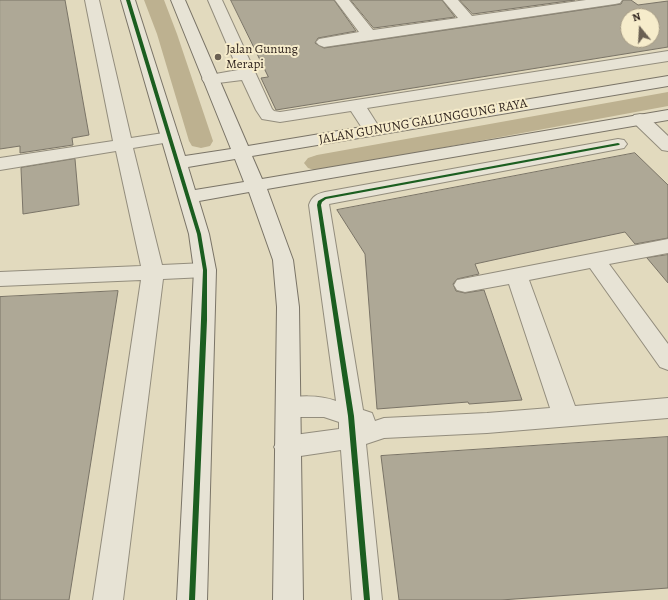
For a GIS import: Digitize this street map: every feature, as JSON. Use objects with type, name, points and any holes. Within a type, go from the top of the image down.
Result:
[{"type":"street","points":[[92,0],[123,144],[153,272],[108,600]]},
{"type":"street","points":[[128,0],[199,234],[205,270],[204,328],[192,600]]},
{"type":"street","points":[[180,0],[240,153],[267,213],[283,260],[288,307],[288,600]]},
{"type":"street","points":[[214,0],[264,110],[268,115],[280,117],[668,56]]},
{"type":"street","points":[[342,0],[369,36]]},
{"type":"street","points":[[450,0],[468,21]]},
{"type":"street","points":[[324,42],[468,21],[565,3],[615,0]]},
{"type":"street","points":[[210,79],[248,74]]},
{"type":"street","name":"JALAN GUNUNG GALUNGGUNG RAYA","points":[[178,163],[668,81]]},
{"type":"street","points":[[356,106],[372,130]]},
{"type":"street","points":[[188,197],[668,114]]},
{"type":"street","points":[[640,120],[668,146]]},
{"type":"street","points":[[0,164],[170,137]]},
{"type":"street","points":[[367,600],[352,427],[319,205],[320,201],[325,198],[618,144]]},
{"type":"street","points":[[399,161],[414,181]]},
{"type":"street","points":[[465,285],[668,246]]},
{"type":"street","points":[[595,260],[668,361]]},
{"type":"street","points":[[0,279],[205,270]]},
{"type":"street","points":[[517,275],[566,416]]},
{"type":"street","points":[[289,407],[325,406],[352,427]]},
{"type":"street","points":[[287,447],[352,427],[384,428],[487,424],[668,408]]},
{"type":"building","points":[[0,0],[65,0],[89,135],[72,138],[73,145],[20,153],[20,146],[0,149]]},
{"type":"building","points":[[231,0],[334,0],[356,31],[318,38],[315,43],[324,48],[615,5],[621,4],[623,0],[631,0],[638,5],[668,1],[668,47],[276,110],[261,78],[268,77]]},
{"type":"building","points":[[351,0],[442,0],[455,17],[374,28]]},
{"type":"building","points":[[460,0],[575,0],[473,14]]},
{"type":"building","points":[[635,153],[668,185],[668,238],[635,244],[625,232],[516,255],[475,264],[479,274],[457,279],[453,284],[456,291],[465,293],[484,290],[522,400],[469,404],[468,402],[377,409],[365,254],[337,210]]},
{"type":"building","points":[[75,159],[79,205],[23,214],[21,168]]},
{"type":"building","points":[[668,255],[668,283],[647,258]]},
{"type":"building","points":[[118,291],[69,600],[0,600],[0,297]]},
{"type":"building","points":[[668,437],[668,588],[501,600],[399,600],[381,456]]},
{"type":"waterway","points":[[154,0],[167,34],[201,141]]},
{"type":"waterway","points":[[317,163],[668,99]]},
{"type":"cycle path","points":[[128,0],[199,234],[205,270],[192,600]]},
{"type":"cycle path","points":[[367,600],[351,416],[319,205],[320,201],[325,198],[618,144]]},
{"type":"place","name":"Jalan Gunung Merapi","points":[[218,57]]}]
